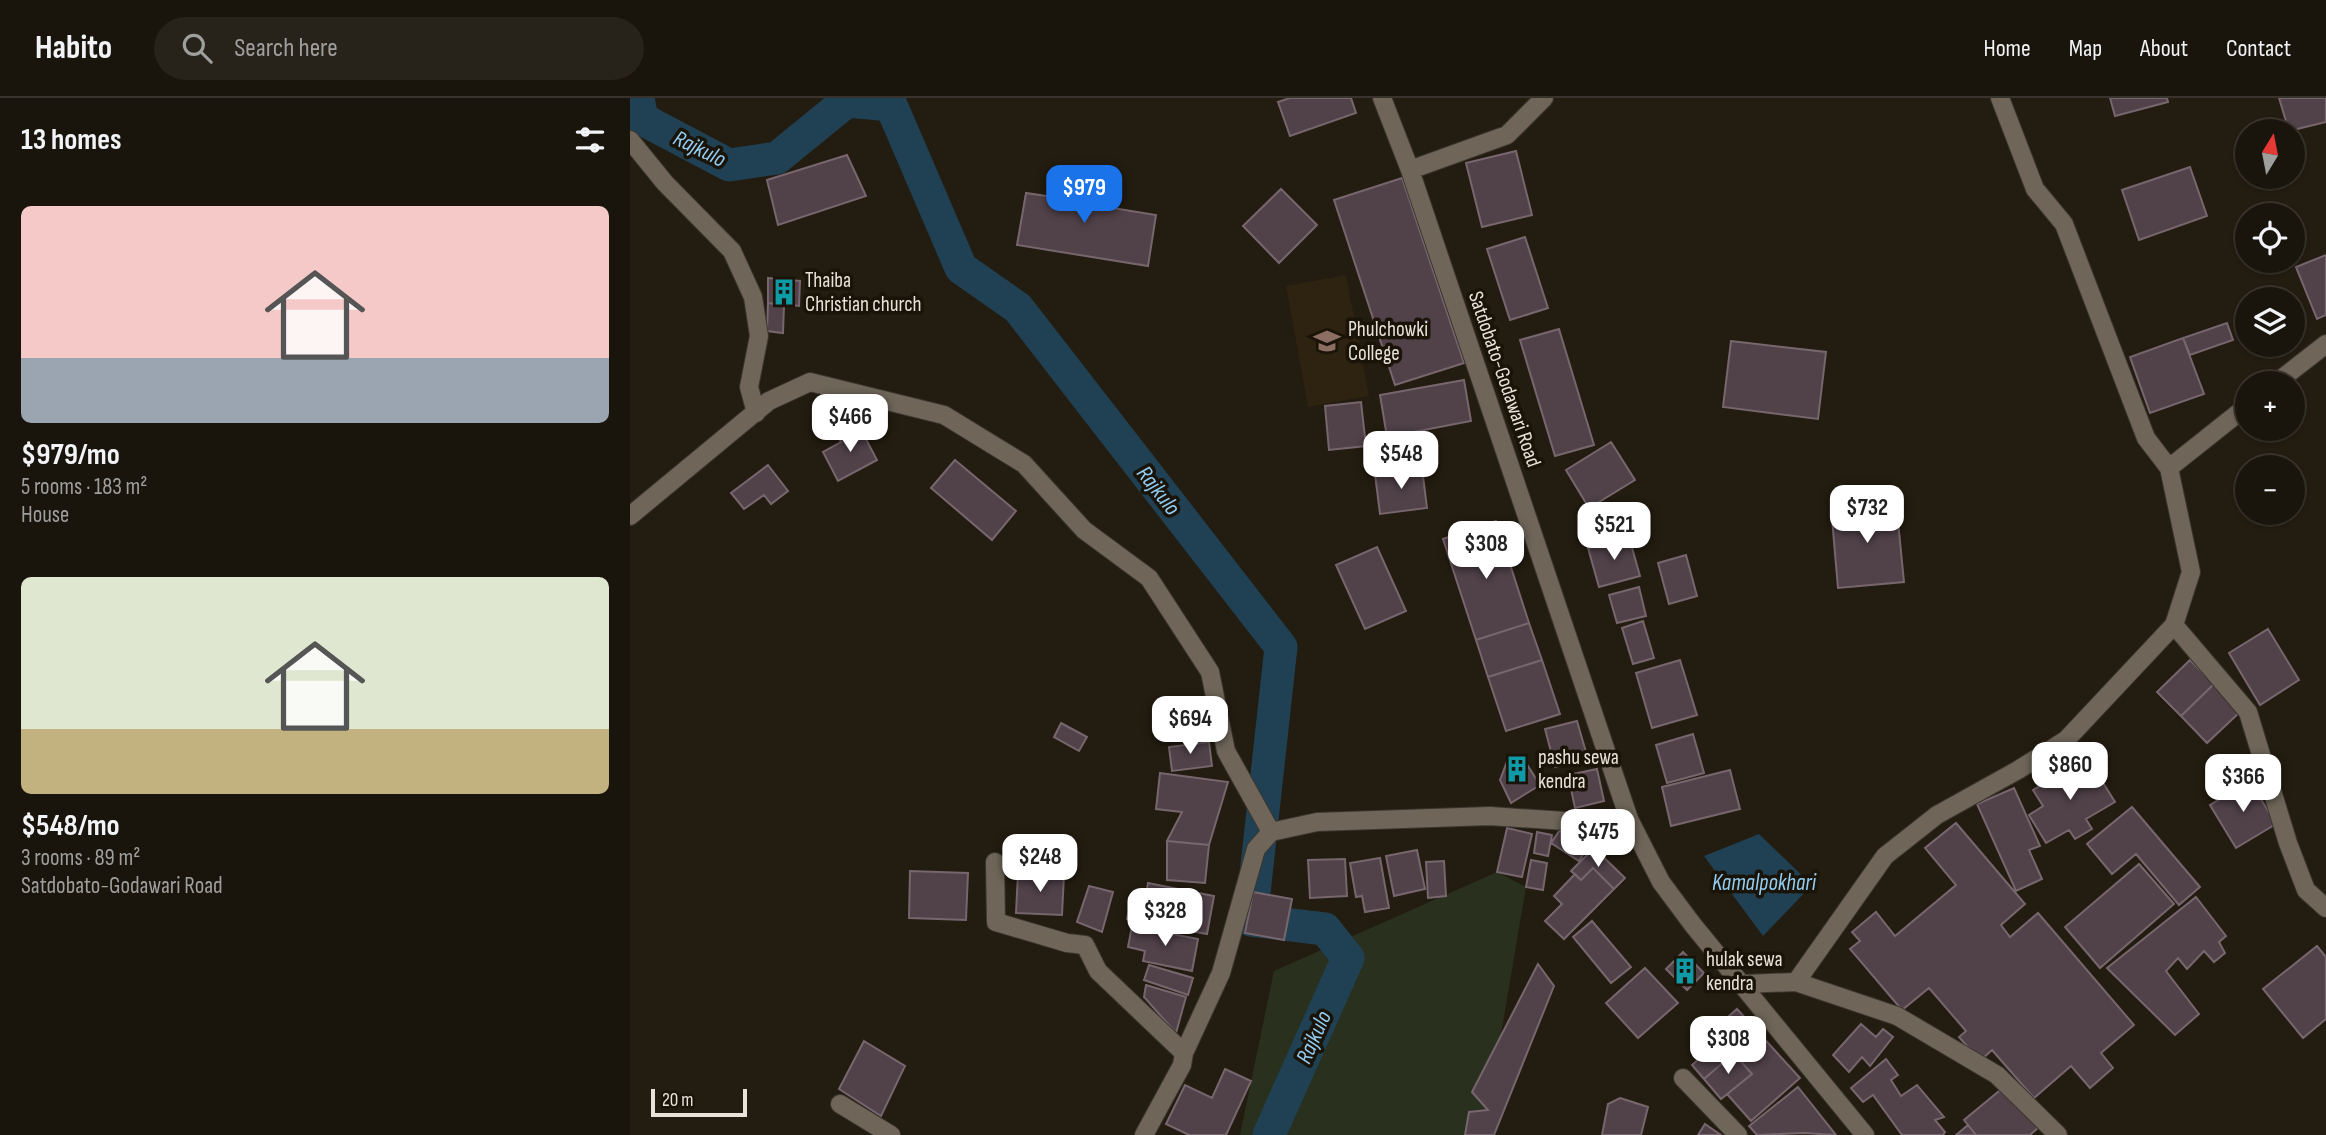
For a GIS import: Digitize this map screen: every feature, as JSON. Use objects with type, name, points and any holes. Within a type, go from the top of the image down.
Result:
[{"type":"street","name":"Satdobato-Godawari Road","points":[[1382,98],[1410,170],[1629,819],[1661,882],[1693,925],[1865,1135]]},
{"type":"street","points":[[1410,170],[1507,135],[1544,98]]},
{"type":"street","points":[[1796,982],[1885,856],[1937,815],[2018,771],[2066,740],[2174,625],[2191,572],[2169,468],[2146,438],[2064,224],[2035,189],[2000,98]]},
{"type":"street","points":[[630,141],[664,183],[732,251],[753,297],[759,336],[749,387],[756,413]]},
{"type":"street","points":[[2291,371],[2326,344]]},
{"type":"street","points":[[630,516],[769,401],[810,382],[944,415],[1024,464],[1084,530],[1149,578],[1210,672],[1226,751],[1271,832]]},
{"type":"street","points":[[2169,468],[2235,416]]},
{"type":"street","points":[[2174,625],[2248,712],[2288,843],[2306,890],[2326,908]]},
{"type":"street","points":[[1144,1135],[1182,1065],[1184,1053],[1221,974],[1256,849],[1271,832],[1317,822],[1476,816],[1610,824],[1629,819]]},
{"type":"street","points":[[995,862],[996,922],[1067,943],[1085,945],[1098,971],[1184,1053]]},
{"type":"street","points":[[1744,984],[1796,982],[1897,1016],[1997,1075],[2058,1135]]},
{"type":"street","points":[[1683,1079],[1738,1135]]},
{"type":"street","points":[[840,1104],[891,1135]]},
{"type":"shaded area","name":"Phulchowki College","points":[[1346,275],[1369,396],[1308,407],[1286,286]]},
{"type":"green space","points":[[1497,872],[1526,887],[1484,1135],[1240,1135],[1274,971]]},
{"type":"water","name":"Kamalpokhari","points":[[1759,834],[1812,885],[1763,936],[1704,856]]},
{"type":"building","points":[[1290,98],[1351,98],[1356,113],[1290,136],[1278,102]]},
{"type":"building","points":[[2110,98],[2167,98],[2168,102],[2115,116]]},
{"type":"building","points":[[2279,98],[2326,98],[2326,122],[2305,127],[2305,119],[2285,119]]},
{"type":"building","points":[[1516,151],[1532,215],[1482,227],[1466,163]]},
{"type":"building","points":[[847,155],[866,196],[778,225],[767,180]]},
{"type":"building","points":[[2190,167],[2207,216],[2139,240],[2122,190]]},
{"type":"building","points":[[1055,170],[1084,172],[1082,203],[1156,215],[1148,266],[1017,245],[1026,193],[1053,197]]},
{"type":"building","points":[[1402,178],[1464,363],[1395,385],[1334,200]]},
{"type":"building","points":[[1281,189],[1317,225],[1279,263],[1243,226]]},
{"type":"building","points":[[1525,237],[1548,308],[1510,320],[1487,249]]},
{"type":"building","points":[[2326,255],[2326,315],[2317,319],[2298,273],[2305,273],[2305,263]]},
{"type":"building","name":"Thaiba Christian church","points":[[768,278],[800,281],[799,306],[768,303]]},
{"type":"building","points":[[768,303],[784,305],[783,333],[767,331]]},
{"type":"building","points":[[2227,323],[2233,340],[2190,355],[2183,338]]},
{"type":"building","points":[[1559,329],[1594,445],[1555,456],[1520,340]]},
{"type":"building","points":[[2183,338],[2204,394],[2150,413],[2130,357]]},
{"type":"building","points":[[1731,341],[1826,352],[1818,419],[1723,407]]},
{"type":"building","points":[[1464,380],[1471,421],[1387,437],[1380,395]]},
{"type":"building","points":[[1361,402],[1366,446],[1329,450],[1325,406]]},
{"type":"building","points":[[859,426],[877,460],[838,481],[823,452],[841,442],[838,436]]},
{"type":"building","points":[[1611,442],[1635,480],[1589,508],[1566,470]]},
{"type":"building","points":[[955,460],[1016,511],[992,540],[931,488]]},
{"type":"building","points":[[768,465],[788,491],[771,504],[764,495],[744,509],[731,493]]},
{"type":"building","points":[[1422,468],[1427,508],[1380,514],[1375,474]]},
{"type":"building","points":[[1896,501],[1904,582],[1838,588],[1831,507]]},
{"type":"building","points":[[1496,521],[1529,623],[1476,640],[1443,539]]},
{"type":"building","points":[[1629,537],[1640,576],[1599,587],[1588,548]]},
{"type":"building","points":[[1377,547],[1406,611],[1365,629],[1336,565]]},
{"type":"building","points":[[1686,555],[1697,596],[1669,604],[1658,563]]},
{"type":"building","points":[[1639,587],[1646,616],[1617,623],[1609,595]]},
{"type":"building","points":[[1643,621],[1654,658],[1633,664],[1622,628]]},
{"type":"building","points":[[1529,623],[1542,660],[1488,677],[1476,640]]},
{"type":"building","points":[[2268,629],[2299,680],[2260,705],[2229,653]]},
{"type":"building","points":[[1542,660],[1560,714],[1506,731],[1488,677]]},
{"type":"building","points":[[1680,660],[1697,715],[1652,728],[1636,673]]},
{"type":"building","points":[[2190,660],[2214,684],[2181,716],[2157,692]]},
{"type":"building","points":[[2214,684],[2241,711],[2207,743],[2181,716]]},
{"type":"building","points":[[1577,721],[1588,759],[1555,767],[1545,729]]},
{"type":"building","points":[[1061,723],[1087,737],[1079,751],[1054,737]]},
{"type":"building","points":[[1693,734],[1704,773],[1667,783],[1656,745]]},
{"type":"building","points":[[1209,742],[1212,766],[1172,771],[1169,747]]},
{"type":"building","name":"pashu sewa kendra","points":[[1521,755],[1540,785],[1511,803],[1500,780],[1508,759]]},
{"type":"building","points":[[2087,757],[2115,802],[2086,819],[2092,829],[2075,839],[2069,830],[2046,843],[2029,815],[2043,806],[2033,790]]},
{"type":"building","points":[[1597,769],[1604,801],[1575,808],[1568,775]]},
{"type":"building","points":[[1730,770],[1740,809],[1671,826],[1662,787]]},
{"type":"building","points":[[1160,773],[1228,782],[1209,845],[1167,841],[1182,812],[1156,809]]},
{"type":"building","points":[[2250,781],[2276,824],[2236,848],[2210,805]]},
{"type":"building","points":[[2014,788],[2040,846],[2029,850],[2042,879],[2016,891],[1977,804]]},
{"type":"building","points":[[2132,807],[2200,887],[2179,905],[2136,854],[2112,874],[2087,844]]},
{"type":"building","points":[[1956,823],[2025,904],[2001,925],[2010,937],[2038,913],[2134,1025],[2101,1053],[2113,1068],[2090,1088],[2071,1066],[2034,1098],[1992,1050],[1980,1061],[1959,1037],[1966,1031],[1929,988],[1902,1010],[1850,949],[1860,941],[1852,932],[1876,912],[1895,936],[1956,885],[1925,848]]},
{"type":"building","points":[[1507,828],[1532,834],[1522,877],[1497,872]]},
{"type":"building","points":[[1560,830],[1587,848],[1579,861],[1551,843]]},
{"type":"building","points":[[1537,832],[1552,835],[1548,856],[1534,853]]},
{"type":"building","points":[[1167,841],[1209,845],[1205,883],[1167,880]]},
{"type":"building","points":[[1594,848],[1625,878],[1614,889],[1593,868],[1581,880],[1571,871]]},
{"type":"building","points":[[1417,850],[1425,889],[1394,896],[1386,856]]},
{"type":"building","points":[[1380,858],[1389,908],[1365,912],[1362,896],[1356,897],[1350,863]]},
{"type":"building","points":[[1345,859],[1347,896],[1310,898],[1308,860]]},
{"type":"building","points":[[1531,860],[1547,863],[1543,890],[1526,887]]},
{"type":"building","points":[[1444,861],[1446,896],[1428,898],[1426,862]]},
{"type":"building","points":[[2139,864],[2174,904],[2100,968],[2065,927]]},
{"type":"building","points":[[1593,868],[1614,889],[1564,939],[1545,921],[1562,904],[1554,896],[1575,874],[1581,880]]},
{"type":"building","points":[[910,871],[968,873],[966,920],[909,918]]},
{"type":"building","points":[[1018,873],[1064,875],[1062,915],[1016,913]]},
{"type":"building","points":[[1148,883],[1214,896],[1207,934],[1127,919],[1132,898],[1145,901]]},
{"type":"building","points":[[1089,886],[1113,892],[1102,932],[1077,922]]},
{"type":"building","points":[[1253,892],[1292,899],[1284,940],[1245,933]]},
{"type":"building","points":[[2196,897],[2226,936],[2219,942],[2225,953],[2214,962],[2204,951],[2187,969],[2178,958],[2166,971],[2199,1014],[2175,1035],[2107,968]]},
{"type":"building","points":[[1592,921],[1631,967],[1611,983],[1573,937]]},
{"type":"building","points":[[1132,926],[1198,939],[1192,971],[1143,961],[1145,951],[1128,947]]},
{"type":"building","points":[[2317,946],[2326,957],[2326,1019],[2303,1038],[2263,989]]},
{"type":"building","name":"hulak sewa kendra","points":[[1683,952],[1704,973],[1687,990],[1666,969]]},
{"type":"building","points":[[1538,964],[1554,986],[1494,1135],[1465,1135],[1469,1112],[1488,1110],[1472,1092]]},
{"type":"building","points":[[1149,965],[1193,978],[1188,995],[1144,980]]},
{"type":"building","points":[[1645,968],[1678,1003],[1638,1038],[1606,1003]]},
{"type":"building","points":[[1146,985],[1186,997],[1176,1033],[1144,997]]},
{"type":"building","points":[[1737,1009],[1800,1078],[1751,1121],[1727,1094],[1752,1074],[1713,1030]]},
{"type":"building","points":[[1861,1024],[1876,1037],[1883,1029],[1893,1037],[1870,1066],[1862,1057],[1849,1072],[1833,1055]]},
{"type":"building","points":[[1713,1030],[1721,1039],[1702,1056],[1694,1046]]},
{"type":"building","points":[[1721,1039],[1734,1053],[1704,1079],[1692,1065]]},
{"type":"building","points":[[864,1041],[905,1066],[881,1116],[839,1089]]},
{"type":"building","points":[[1734,1053],[1752,1074],[1721,1099],[1704,1079]]},
{"type":"building","points":[[1886,1059],[1898,1075],[1891,1080],[1901,1096],[1917,1085],[1944,1117],[1935,1120],[1945,1132],[1943,1135],[1902,1135],[1873,1095],[1863,1102],[1851,1088]]},
{"type":"building","points":[[1225,1069],[1251,1081],[1226,1135],[1189,1135],[1166,1124],[1185,1085],[1212,1098]]},
{"type":"building","points":[[1798,1087],[1836,1135],[1757,1135],[1749,1126]]},
{"type":"building","points":[[2004,1087],[2038,1128],[2030,1135],[1976,1135],[1964,1120]]},
{"type":"building","points":[[1620,1098],[1648,1107],[1641,1135],[1602,1135],[1608,1104]]},
{"type":"building","points":[[1705,1124],[1721,1135],[1698,1135]]},
{"type":"building","points":[[1968,1125],[1976,1135],[1956,1135]]},
{"type":"waterway","name":"Rajkulo","points":[[638,98],[642,119],[729,165],[777,158],[847,101],[891,105],[961,268],[1018,308],[1281,647],[1251,920],[1325,929],[1348,958],[1269,1135]]},
{"type":"place","name":"Thaiba Christian church","points":[[784,292]]},
{"type":"place","name":"Phulchowki College","points":[[1327,341]]},
{"type":"place","name":"pashu sewa kendra","points":[[1517,769]]},
{"type":"place","name":"hulak sewa kendra","points":[[1685,971]]}]
